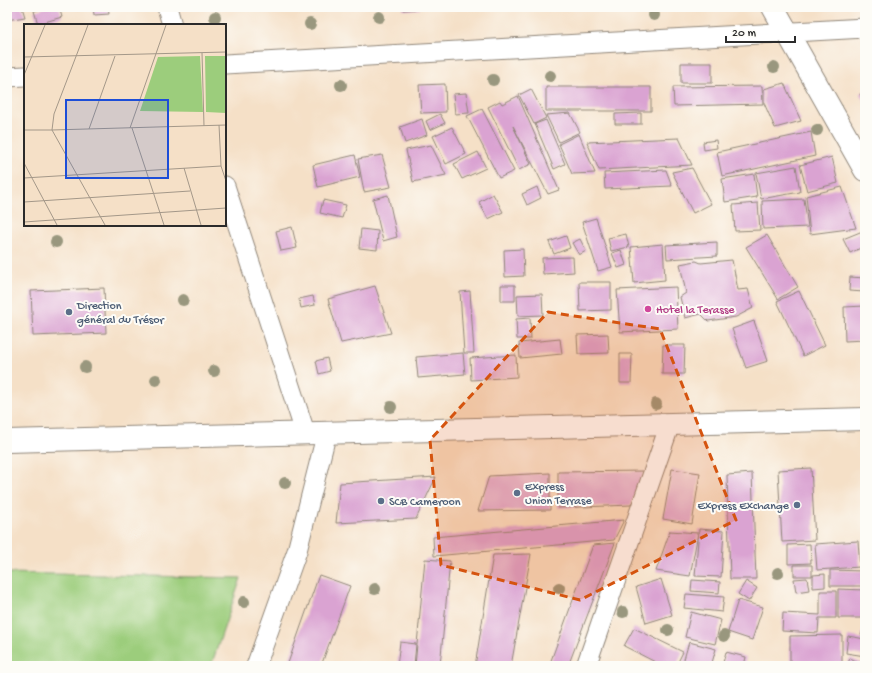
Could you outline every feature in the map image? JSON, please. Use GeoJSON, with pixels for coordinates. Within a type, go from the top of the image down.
{"type":"FeatureCollection","features":[{"type":"Feature","properties":{"kind":"main road"},"geometry":{"type":"LineString","coordinates":[[773,7],[865,170]]}},
{"type":"Feature","properties":{"kind":"main road"},"geometry":{"type":"LineString","coordinates":[[7,441],[305,432],[865,419]]}},
{"type":"Feature","properties":{"kind":"street"},"geometry":{"type":"LineString","coordinates":[[166,7],[172,24]]}},
{"type":"Feature","properties":{"kind":"street"},"geometry":{"type":"LineString","coordinates":[[226,64],[865,28]]}},
{"type":"Feature","properties":{"kind":"street"},"geometry":{"type":"LineString","coordinates":[[7,77],[24,76]]}},
{"type":"Feature","properties":{"kind":"street"},"geometry":{"type":"LineString","coordinates":[[226,189],[305,432]]}},
{"type":"Feature","properties":{"kind":"street"},"geometry":{"type":"LineString","coordinates":[[586,666],[670,424]]}},
{"type":"Feature","properties":{"kind":"street"},"geometry":{"type":"LineString","coordinates":[[256,666],[298,550],[327,432]]}},
{"type":"Feature","properties":{"kind":"highlighted area"},"geometry":{"type":"Polygon","coordinates":[[[548,312],[660,329],[736,520],[580,600],[441,565],[430,440],[548,312]]]}},
{"type":"Feature","properties":{"kind":"green space"},"geometry":{"type":"Polygon","coordinates":[[[7,573],[241,578],[211,666],[7,666],[7,573]]]}},
{"type":"Feature","properties":{"kind":"building"},"geometry":{"type":"Polygon","coordinates":[[[7,7],[22,7],[25,17],[7,20],[7,7]]]}},
{"type":"Feature","properties":{"kind":"building"},"geometry":{"type":"Polygon","coordinates":[[[47,7],[59,7],[62,17],[38,24],[34,11],[47,7]]]}},
{"type":"Feature","properties":{"kind":"building"},"geometry":{"type":"Polygon","coordinates":[[[93,7],[108,7],[109,14],[94,15],[93,7]]]}},
{"type":"Feature","properties":{"kind":"building"},"geometry":{"type":"Polygon","coordinates":[[[403,7],[420,7],[420,9],[403,10],[403,7]]]}},
{"type":"Feature","properties":{"kind":"building"},"geometry":{"type":"Polygon","coordinates":[[[681,63],[712,63],[712,83],[681,83],[681,63]]]}},
{"type":"Feature","properties":{"kind":"building"},"geometry":{"type":"Polygon","coordinates":[[[784,83],[801,121],[775,128],[764,103],[764,89],[784,83]]]}},
{"type":"Feature","properties":{"kind":"building"},"geometry":{"type":"Polygon","coordinates":[[[445,84],[446,112],[421,113],[419,85],[445,84]]]}},
{"type":"Feature","properties":{"kind":"building"},"geometry":{"type":"Polygon","coordinates":[[[762,86],[763,104],[674,106],[673,87],[762,86]]]}},
{"type":"Feature","properties":{"kind":"building"},"geometry":{"type":"Polygon","coordinates":[[[546,87],[651,87],[651,111],[546,111],[546,87]]]}},
{"type":"Feature","properties":{"kind":"building"},"geometry":{"type":"Polygon","coordinates":[[[531,89],[546,118],[534,124],[519,95],[531,89]]]}},
{"type":"Feature","properties":{"kind":"building"},"geometry":{"type":"Polygon","coordinates":[[[865,91],[865,103],[860,94],[865,91]]]}},
{"type":"Feature","properties":{"kind":"building"},"geometry":{"type":"Polygon","coordinates":[[[466,93],[469,113],[455,114],[453,94],[466,93]]]}},
{"type":"Feature","properties":{"kind":"building"},"geometry":{"type":"Polygon","coordinates":[[[518,96],[559,190],[548,194],[513,126],[531,164],[519,170],[488,107],[500,101],[502,104],[518,96]]]}},
{"type":"Feature","properties":{"kind":"building"},"geometry":{"type":"Polygon","coordinates":[[[482,109],[514,171],[499,178],[467,116],[482,109]]]}},
{"type":"Feature","properties":{"kind":"building"},"geometry":{"type":"Polygon","coordinates":[[[570,113],[580,132],[559,142],[546,115],[570,113]]]}},
{"type":"Feature","properties":{"kind":"building"},"geometry":{"type":"Polygon","coordinates":[[[641,113],[641,124],[615,124],[615,114],[641,113]]]}},
{"type":"Feature","properties":{"kind":"building"},"geometry":{"type":"Polygon","coordinates":[[[440,114],[445,123],[430,130],[426,121],[440,114]]]}},
{"type":"Feature","properties":{"kind":"building"},"geometry":{"type":"Polygon","coordinates":[[[422,119],[427,135],[405,143],[400,127],[422,119]]]}},
{"type":"Feature","properties":{"kind":"building"},"geometry":{"type":"Polygon","coordinates":[[[546,120],[565,164],[554,169],[535,124],[546,120]]]}},
{"type":"Feature","properties":{"kind":"building"},"geometry":{"type":"Polygon","coordinates":[[[452,127],[466,154],[446,164],[433,136],[452,127]]]}},
{"type":"Feature","properties":{"kind":"building"},"geometry":{"type":"Polygon","coordinates":[[[811,132],[815,156],[722,176],[717,152],[811,132]]]}},
{"type":"Feature","properties":{"kind":"building"},"geometry":{"type":"Polygon","coordinates":[[[579,134],[595,173],[572,174],[559,144],[579,134]]]}},
{"type":"Feature","properties":{"kind":"building"},"geometry":{"type":"Polygon","coordinates":[[[679,138],[692,165],[599,170],[587,142],[679,138]]]}},
{"type":"Feature","properties":{"kind":"building"},"geometry":{"type":"Polygon","coordinates":[[[716,140],[717,148],[704,150],[703,142],[716,140]]]}},
{"type":"Feature","properties":{"kind":"building"},"geometry":{"type":"Polygon","coordinates":[[[431,145],[446,175],[413,182],[406,150],[431,145]]]}},
{"type":"Feature","properties":{"kind":"building"},"geometry":{"type":"Polygon","coordinates":[[[478,152],[486,168],[462,179],[454,164],[478,152]]]}},
{"type":"Feature","properties":{"kind":"building"},"geometry":{"type":"Polygon","coordinates":[[[355,155],[360,177],[318,187],[313,165],[355,155]]]}},
{"type":"Feature","properties":{"kind":"building"},"geometry":{"type":"Polygon","coordinates":[[[382,155],[391,187],[364,192],[358,159],[382,155]]]}},
{"type":"Feature","properties":{"kind":"building"},"geometry":{"type":"Polygon","coordinates":[[[832,157],[838,183],[807,191],[800,165],[832,157]]]}},
{"type":"Feature","properties":{"kind":"building"},"geometry":{"type":"Polygon","coordinates":[[[796,166],[800,192],[761,199],[756,173],[796,166]]]}},
{"type":"Feature","properties":{"kind":"building"},"geometry":{"type":"Polygon","coordinates":[[[692,168],[711,204],[693,213],[672,172],[692,168]]]}},
{"type":"Feature","properties":{"kind":"building"},"geometry":{"type":"Polygon","coordinates":[[[666,170],[672,186],[605,189],[604,173],[666,170]]]}},
{"type":"Feature","properties":{"kind":"building"},"geometry":{"type":"Polygon","coordinates":[[[754,174],[757,197],[725,202],[722,179],[754,174]]]}},
{"type":"Feature","properties":{"kind":"building"},"geometry":{"type":"Polygon","coordinates":[[[537,187],[541,198],[527,205],[522,194],[537,187]]]}},
{"type":"Feature","properties":{"kind":"building"},"geometry":{"type":"Polygon","coordinates":[[[842,187],[856,228],[810,234],[806,196],[842,187]]]}},
{"type":"Feature","properties":{"kind":"building"},"geometry":{"type":"Polygon","coordinates":[[[493,194],[503,212],[488,219],[479,202],[493,194]]]}},
{"type":"Feature","properties":{"kind":"building"},"geometry":{"type":"Polygon","coordinates":[[[388,195],[397,237],[383,241],[373,199],[388,195]]]}},
{"type":"Feature","properties":{"kind":"building"},"geometry":{"type":"Polygon","coordinates":[[[804,199],[808,227],[763,229],[762,201],[804,199]]]}},
{"type":"Feature","properties":{"kind":"building"},"geometry":{"type":"Polygon","coordinates":[[[323,200],[346,205],[342,218],[320,213],[323,200]]]}},
{"type":"Feature","properties":{"kind":"building"},"geometry":{"type":"Polygon","coordinates":[[[758,203],[760,230],[735,231],[733,205],[758,203]]]}},
{"type":"Feature","properties":{"kind":"building"},"geometry":{"type":"Polygon","coordinates":[[[596,218],[612,267],[598,271],[582,222],[596,218]]]}},
{"type":"Feature","properties":{"kind":"building"},"geometry":{"type":"Polygon","coordinates":[[[292,227],[297,248],[281,251],[276,231],[292,227]]]}},
{"type":"Feature","properties":{"kind":"building"},"geometry":{"type":"Polygon","coordinates":[[[361,229],[378,231],[377,250],[359,248],[361,229]]]}},
{"type":"Feature","properties":{"kind":"building"},"geometry":{"type":"Polygon","coordinates":[[[865,230],[865,246],[850,253],[843,239],[865,230]]]}},
{"type":"Feature","properties":{"kind":"building"},"geometry":{"type":"Polygon","coordinates":[[[626,234],[629,247],[611,251],[608,238],[626,234]]]}},
{"type":"Feature","properties":{"kind":"building"},"geometry":{"type":"Polygon","coordinates":[[[767,235],[798,287],[778,299],[746,247],[767,235]]]}},
{"type":"Feature","properties":{"kind":"building"},"geometry":{"type":"Polygon","coordinates":[[[566,236],[570,248],[554,254],[549,242],[566,236]]]}},
{"type":"Feature","properties":{"kind":"building"},"geometry":{"type":"Polygon","coordinates":[[[580,239],[586,251],[579,255],[572,243],[580,239]]]}},
{"type":"Feature","properties":{"kind":"building"},"geometry":{"type":"Polygon","coordinates":[[[717,242],[717,256],[667,259],[666,245],[717,242]]]}},
{"type":"Feature","properties":{"kind":"building"},"geometry":{"type":"Polygon","coordinates":[[[663,244],[665,280],[634,283],[631,247],[663,244]]]}},
{"type":"Feature","properties":{"kind":"building"},"geometry":{"type":"Polygon","coordinates":[[[523,249],[524,276],[505,277],[504,250],[523,249]]]}},
{"type":"Feature","properties":{"kind":"building"},"geometry":{"type":"Polygon","coordinates":[[[621,250],[626,265],[618,268],[612,253],[621,250]]]}},
{"type":"Feature","properties":{"kind":"building"},"geometry":{"type":"Polygon","coordinates":[[[573,257],[574,272],[543,274],[542,258],[573,257]]]}},
{"type":"Feature","properties":{"kind":"building"},"geometry":{"type":"Polygon","coordinates":[[[732,260],[738,290],[748,289],[753,308],[736,317],[708,321],[701,314],[685,318],[680,297],[686,293],[680,264],[696,261],[701,263],[732,260]]]}},
{"type":"Feature","properties":{"kind":"building"},"geometry":{"type":"Polygon","coordinates":[[[850,277],[865,278],[865,292],[849,291],[850,277]]]}},
{"type":"Feature","properties":{"kind":"building"},"geometry":{"type":"Polygon","coordinates":[[[579,282],[611,282],[611,310],[580,311],[579,282]]]}},
{"type":"Feature","properties":{"kind":"building"},"geometry":{"type":"Polygon","coordinates":[[[501,285],[515,285],[515,301],[501,301],[501,285]]]}},
{"type":"Feature","properties":{"kind":"building"},"geometry":{"type":"Polygon","coordinates":[[[375,286],[391,333],[341,343],[328,299],[375,286]]]}},
{"type":"Feature","properties":{"kind":"building","name":"Hotel la Terasse"},"geometry":{"type":"Polygon","coordinates":[[[676,287],[678,329],[620,332],[617,290],[676,287]]]}},
{"type":"Feature","properties":{"kind":"building","name":"Direction général du Trésor"},"geometry":{"type":"Polygon","coordinates":[[[104,288],[106,333],[33,336],[31,291],[104,288]]]}},
{"type":"Feature","properties":{"kind":"building"},"geometry":{"type":"Polygon","coordinates":[[[470,291],[474,353],[464,353],[460,292],[470,291]]]}},
{"type":"Feature","properties":{"kind":"building"},"geometry":{"type":"Polygon","coordinates":[[[799,291],[825,345],[803,356],[777,301],[799,291]]]}},
{"type":"Feature","properties":{"kind":"building"},"geometry":{"type":"Polygon","coordinates":[[[542,294],[543,315],[518,316],[517,295],[542,294]]]}},
{"type":"Feature","properties":{"kind":"building"},"geometry":{"type":"Polygon","coordinates":[[[313,296],[315,305],[301,308],[299,299],[313,296]]]}},
{"type":"Feature","properties":{"kind":"building"},"geometry":{"type":"Polygon","coordinates":[[[865,306],[865,340],[845,341],[844,307],[865,306]]]}},
{"type":"Feature","properties":{"kind":"building"},"geometry":{"type":"Polygon","coordinates":[[[530,318],[531,339],[517,339],[516,319],[530,318]]]}},
{"type":"Feature","properties":{"kind":"building"},"geometry":{"type":"Polygon","coordinates":[[[754,321],[768,361],[746,368],[732,329],[754,321]]]}},
{"type":"Feature","properties":{"kind":"building"},"geometry":{"type":"Polygon","coordinates":[[[608,334],[609,353],[578,354],[577,335],[608,334]]]}},
{"type":"Feature","properties":{"kind":"building"},"geometry":{"type":"Polygon","coordinates":[[[560,339],[562,354],[520,358],[519,343],[560,339]]]}},
{"type":"Feature","properties":{"kind":"building"},"geometry":{"type":"Polygon","coordinates":[[[663,345],[685,345],[684,374],[662,374],[663,345]]]}},
{"type":"Feature","properties":{"kind":"building"},"geometry":{"type":"Polygon","coordinates":[[[463,353],[465,374],[418,378],[416,357],[463,353]]]}},
{"type":"Feature","properties":{"kind":"building"},"geometry":{"type":"Polygon","coordinates":[[[620,354],[632,354],[631,383],[620,383],[620,354]]]}},
{"type":"Feature","properties":{"kind":"building"},"geometry":{"type":"Polygon","coordinates":[[[516,355],[517,377],[471,380],[470,358],[516,355]]]}},
{"type":"Feature","properties":{"kind":"building"},"geometry":{"type":"Polygon","coordinates":[[[327,358],[330,371],[319,374],[316,361],[327,358]]]}},
{"type":"Feature","properties":{"kind":"building","name":"Express Exchange"},"geometry":{"type":"Polygon","coordinates":[[[811,468],[815,540],[782,542],[778,470],[811,468]]]}},
{"type":"Feature","properties":{"kind":"building"},"geometry":{"type":"Polygon","coordinates":[[[672,469],[700,473],[692,524],[663,519],[672,469]]]}},
{"type":"Feature","properties":{"kind":"building"},"geometry":{"type":"Polygon","coordinates":[[[645,471],[631,505],[558,508],[558,472],[645,471]]]}},
{"type":"Feature","properties":{"kind":"building","name":"Express Union Terrase"},"geometry":{"type":"Polygon","coordinates":[[[550,473],[550,510],[478,511],[489,476],[550,473]]]}},
{"type":"Feature","properties":{"kind":"building"},"geometry":{"type":"Polygon","coordinates":[[[752,473],[756,579],[730,579],[727,475],[752,473]]]}},
{"type":"Feature","properties":{"kind":"building","name":"SCB Cameroon"},"geometry":{"type":"Polygon","coordinates":[[[436,477],[416,519],[336,523],[340,483],[436,477]]]}},
{"type":"Feature","properties":{"kind":"building"},"geometry":{"type":"Polygon","coordinates":[[[624,520],[614,540],[434,556],[433,537],[624,520]]]}},
{"type":"Feature","properties":{"kind":"building"},"geometry":{"type":"Polygon","coordinates":[[[699,529],[724,531],[721,577],[695,576],[699,529]]]}},
{"type":"Feature","properties":{"kind":"building"},"geometry":{"type":"Polygon","coordinates":[[[670,531],[698,533],[690,576],[656,571],[670,531]]]}},
{"type":"Feature","properties":{"kind":"building"},"geometry":{"type":"Polygon","coordinates":[[[858,541],[860,567],[817,570],[815,544],[858,541]]]}},
{"type":"Feature","properties":{"kind":"building"},"geometry":{"type":"Polygon","coordinates":[[[615,543],[568,666],[549,666],[593,545],[615,543]]]}},
{"type":"Feature","properties":{"kind":"building"},"geometry":{"type":"Polygon","coordinates":[[[810,544],[811,563],[788,564],[788,545],[810,544]]]}},
{"type":"Feature","properties":{"kind":"building"},"geometry":{"type":"Polygon","coordinates":[[[531,554],[511,666],[475,666],[493,555],[531,554]]]}},
{"type":"Feature","properties":{"kind":"building"},"geometry":{"type":"Polygon","coordinates":[[[425,559],[450,561],[440,666],[415,666],[425,559]]]}},
{"type":"Feature","properties":{"kind":"building"},"geometry":{"type":"Polygon","coordinates":[[[794,565],[812,565],[812,576],[794,576],[794,565]]]}},
{"type":"Feature","properties":{"kind":"building"},"geometry":{"type":"Polygon","coordinates":[[[830,570],[864,571],[864,586],[830,586],[830,570]]]}},
{"type":"Feature","properties":{"kind":"building"},"geometry":{"type":"Polygon","coordinates":[[[825,574],[825,587],[813,588],[813,575],[825,574]]]}},
{"type":"Feature","properties":{"kind":"building"},"geometry":{"type":"Polygon","coordinates":[[[319,575],[350,586],[321,666],[287,666],[319,575]]]}},
{"type":"Feature","properties":{"kind":"building"},"geometry":{"type":"Polygon","coordinates":[[[807,578],[809,590],[796,592],[794,579],[807,578]]]}},
{"type":"Feature","properties":{"kind":"building"},"geometry":{"type":"Polygon","coordinates":[[[661,579],[672,615],[646,623],[636,587],[661,579]]]}},
{"type":"Feature","properties":{"kind":"building"},"geometry":{"type":"Polygon","coordinates":[[[692,580],[720,582],[719,593],[691,591],[692,580]]]}},
{"type":"Feature","properties":{"kind":"building"},"geometry":{"type":"Polygon","coordinates":[[[746,581],[757,588],[749,601],[738,594],[746,581]]]}},
{"type":"Feature","properties":{"kind":"building"},"geometry":{"type":"Polygon","coordinates":[[[838,589],[865,590],[865,618],[838,618],[838,589]]]}},
{"type":"Feature","properties":{"kind":"building"},"geometry":{"type":"Polygon","coordinates":[[[820,591],[836,591],[836,618],[819,618],[818,633],[782,631],[783,613],[820,615],[820,591]]]}},
{"type":"Feature","properties":{"kind":"building"},"geometry":{"type":"Polygon","coordinates":[[[686,594],[724,597],[722,612],[684,608],[686,594]]]}},
{"type":"Feature","properties":{"kind":"building"},"geometry":{"type":"Polygon","coordinates":[[[738,600],[763,607],[752,640],[728,632],[738,600]]]}},
{"type":"Feature","properties":{"kind":"building"},"geometry":{"type":"Polygon","coordinates":[[[691,612],[721,620],[715,644],[685,637],[691,612]]]}},
{"type":"Feature","properties":{"kind":"building"},"geometry":{"type":"Polygon","coordinates":[[[865,625],[865,637],[861,635],[865,625]]]}},
{"type":"Feature","properties":{"kind":"building"},"geometry":{"type":"Polygon","coordinates":[[[634,628],[683,652],[676,666],[663,666],[624,646],[634,628]]]}},
{"type":"Feature","properties":{"kind":"building"},"geometry":{"type":"Polygon","coordinates":[[[842,635],[842,666],[790,666],[790,636],[842,635]]]}},
{"type":"Feature","properties":{"kind":"building"},"geometry":{"type":"Polygon","coordinates":[[[848,636],[865,639],[865,656],[846,653],[848,636]]]}},
{"type":"Feature","properties":{"kind":"building"},"geometry":{"type":"Polygon","coordinates":[[[400,642],[416,644],[414,666],[397,666],[400,642]]]}},
{"type":"Feature","properties":{"kind":"building"},"geometry":{"type":"Polygon","coordinates":[[[689,642],[716,649],[711,666],[682,666],[689,642]]]}},
{"type":"Feature","properties":{"kind":"building"},"geometry":{"type":"Polygon","coordinates":[[[726,652],[746,657],[744,666],[722,666],[726,652]]]}},
{"type":"Feature","properties":{"kind":"building"},"geometry":{"type":"Polygon","coordinates":[[[850,658],[865,665],[865,666],[847,666],[850,658]]]}},
{"type":"Feature","properties":{"kind":"place","name":"Hotel la Terasse"},"geometry":{"type":"Point","coordinates":[648,309]}},
{"type":"Feature","properties":{"kind":"place","name":"Direction général du Trésor"},"geometry":{"type":"Point","coordinates":[69,312]}},
{"type":"Feature","properties":{"kind":"place","name":"Express Union Terrase"},"geometry":{"type":"Point","coordinates":[517,493]}},
{"type":"Feature","properties":{"kind":"place","name":"SCB Cameroon"},"geometry":{"type":"Point","coordinates":[381,501]}},
{"type":"Feature","properties":{"kind":"place","name":"Express Exchange"},"geometry":{"type":"Point","coordinates":[797,505]}}]}
